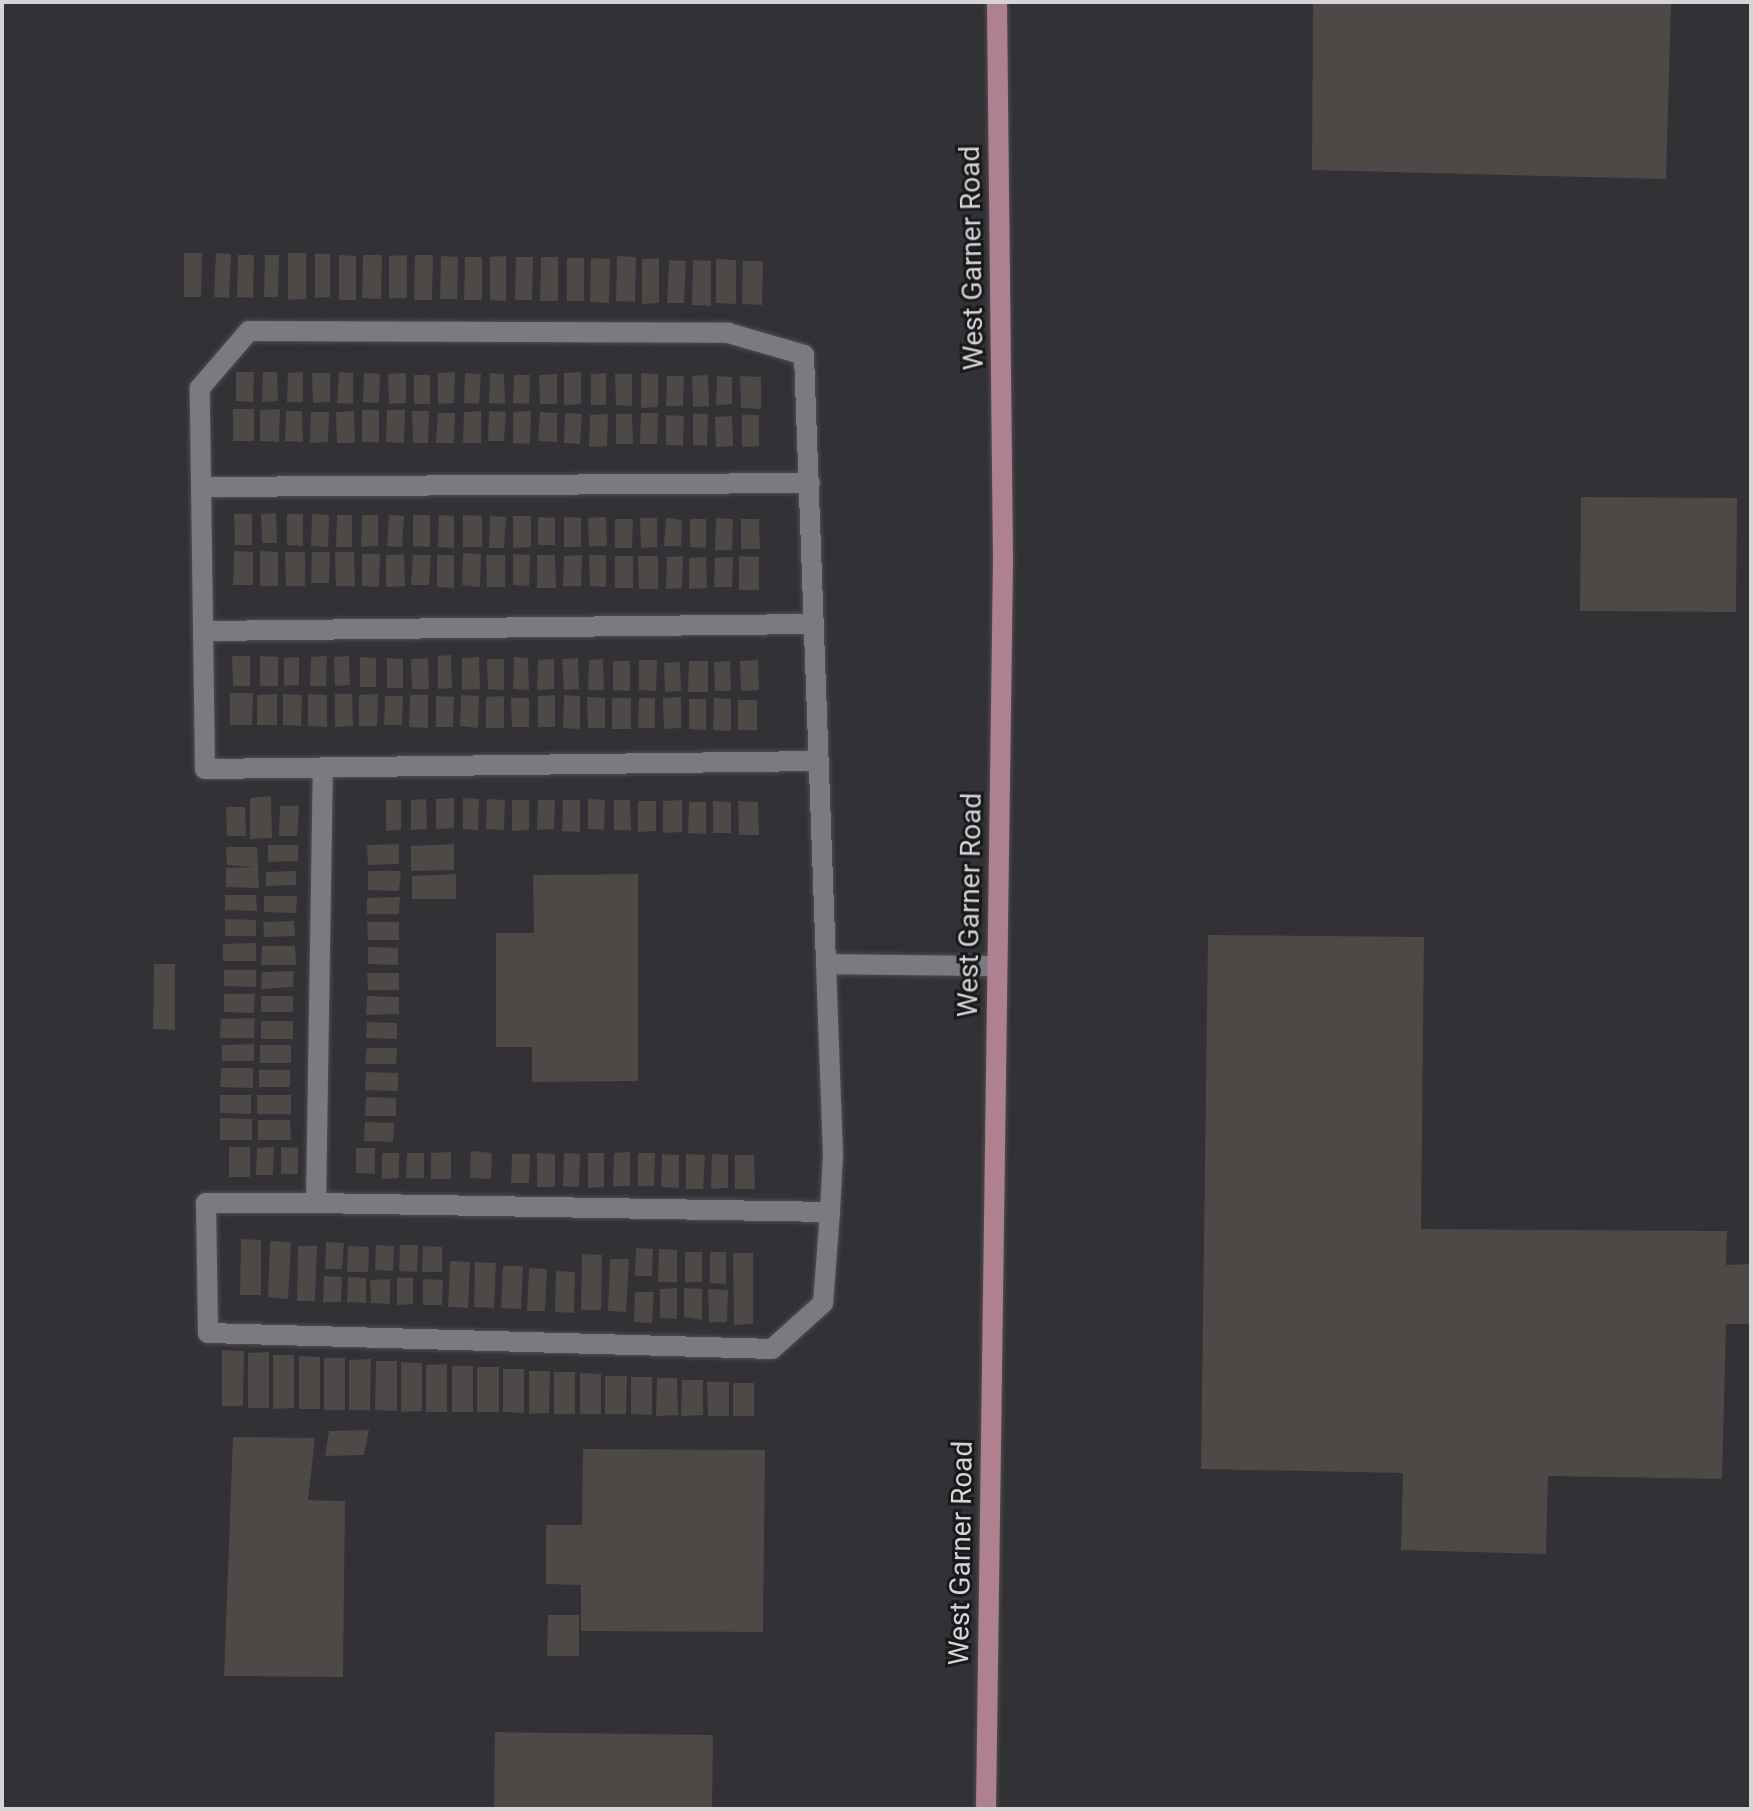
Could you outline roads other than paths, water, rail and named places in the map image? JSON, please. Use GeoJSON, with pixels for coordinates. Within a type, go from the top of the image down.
{"type":"FeatureCollection","features":[{"type":"Feature","properties":{"kind":"main road","name":"West Garner Road"},"geometry":{"type":"LineString","coordinates":[[986,1809],[1003,560],[997,2]]}},
{"type":"Feature","properties":{"kind":"lane"},"geometry":{"type":"LineString","coordinates":[[818,761],[205,769],[200,388],[249,331],[728,333],[804,355],[833,1153],[830,1212],[823,1303],[772,1349],[208,1333],[206,1203],[830,1212]]}},
{"type":"Feature","properties":{"kind":"lane"},"geometry":{"type":"LineString","coordinates":[[202,487],[810,483]]}},
{"type":"Feature","properties":{"kind":"lane"},"geometry":{"type":"LineString","coordinates":[[204,631],[814,624]]}},
{"type":"Feature","properties":{"kind":"lane"},"geometry":{"type":"LineString","coordinates":[[316,1203],[323,768]]}},
{"type":"Feature","properties":{"kind":"lane"},"geometry":{"type":"LineString","coordinates":[[826,964],[997,966]]}}]}
